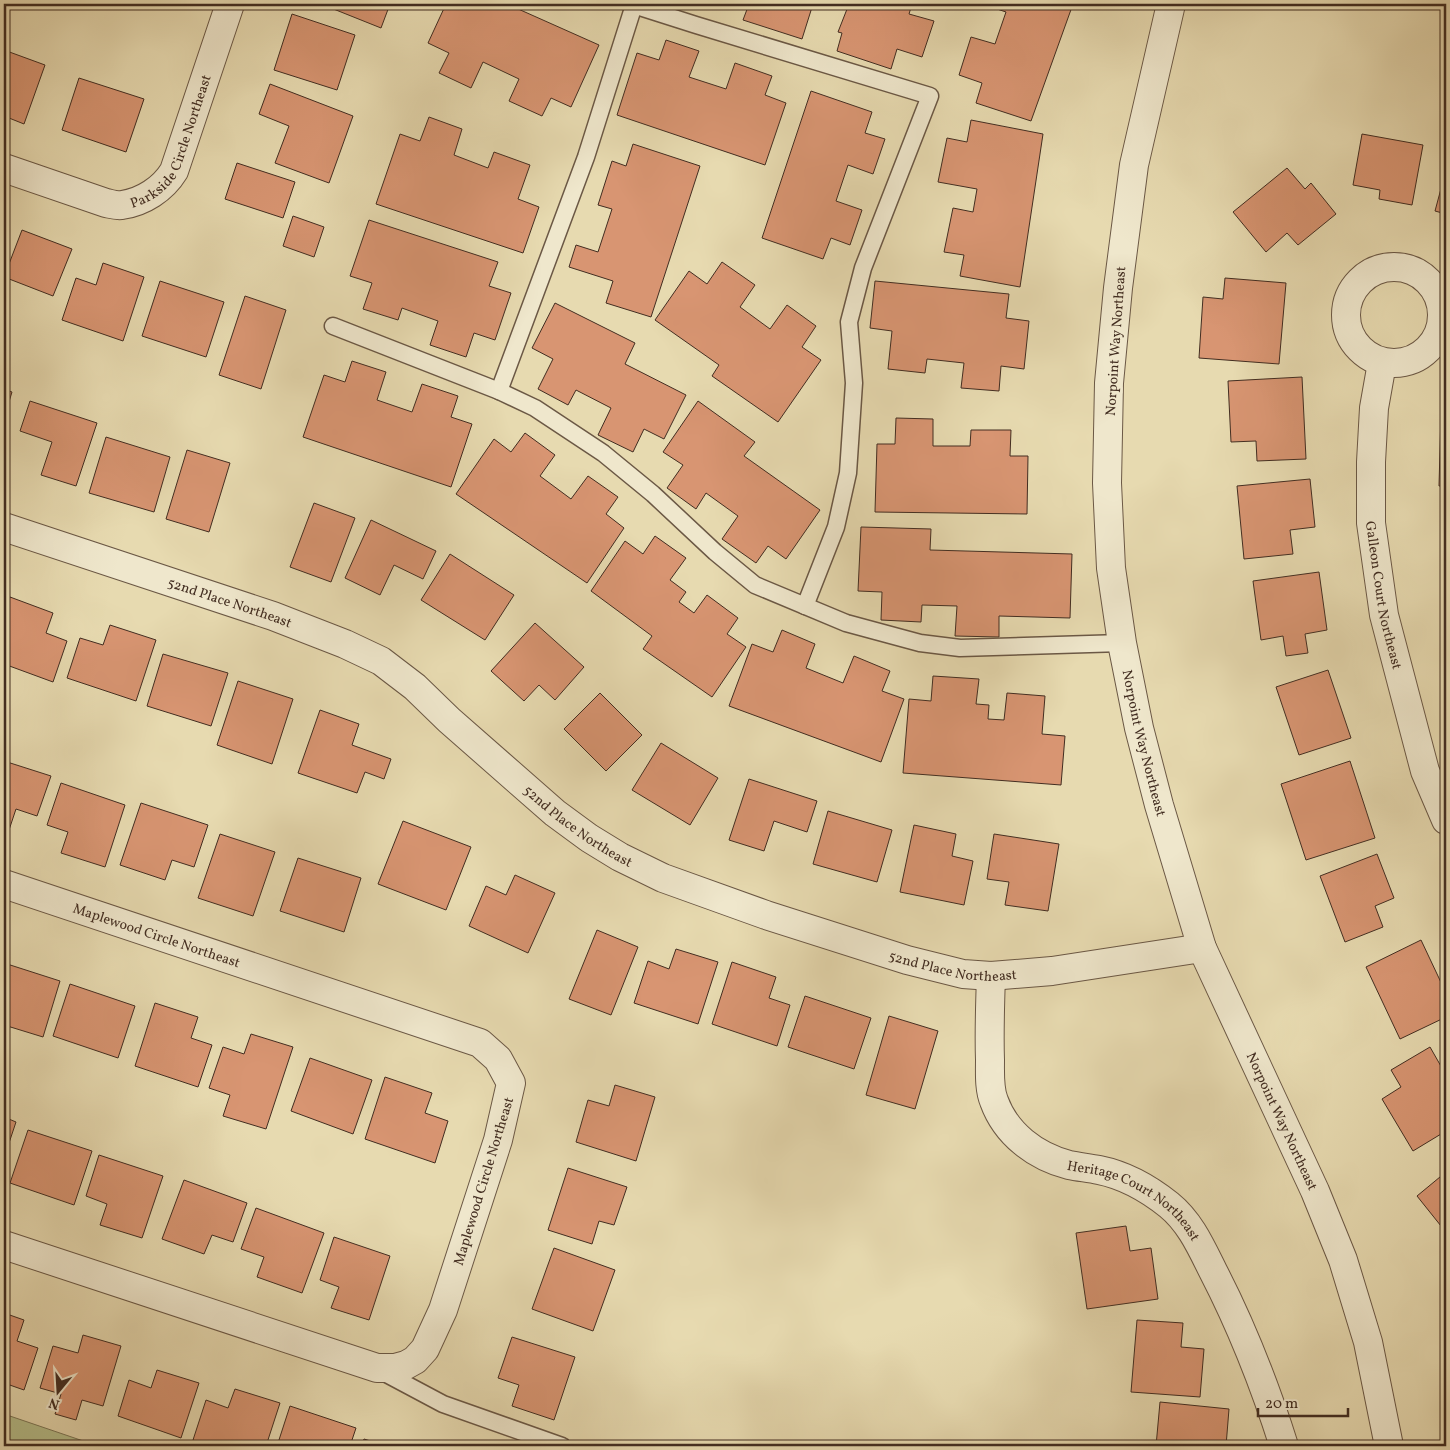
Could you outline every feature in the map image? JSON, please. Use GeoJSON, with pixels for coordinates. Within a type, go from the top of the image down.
{"type":"FeatureCollection","features":[{"type":"Feature","properties":{"kind":"street","name":"Parkside Circle Northeast"},"geometry":{"type":"LineString","coordinates":[[4,168],[120,206],[145,198],[167,183],[174,171],[230,4]]}},
{"type":"Feature","properties":{"kind":"street","name":"Norpoint Way Northeast"},"geometry":{"type":"LineString","coordinates":[[1172,4],[1134,165],[1118,288],[1110,383],[1108,483],[1111,568],[1122,643],[1139,728],[1159,805],[1202,948],[1315,1192],[1343,1260],[1368,1342],[1389,1446]]}},
{"type":"Feature","properties":{"kind":"street","name":"Galleon Court Northeast"},"geometry":{"type":"LineString","coordinates":[[1382,363],[1374,408],[1370,462],[1372,532],[1384,615],[1426,772],[1446,820]]}},
{"type":"Feature","properties":{"kind":"street","name":"52nd Place Northeast"},"geometry":{"type":"LineString","coordinates":[[4,527],[273,616],[345,644],[381,661],[415,687],[449,720],[555,813],[589,838],[663,878],[766,915],[907,960],[963,974],[991,976],[1052,971],[1202,948]]}},
{"type":"Feature","properties":{"kind":"street","name":"Maplewood Circle Northeast"},"geometry":{"type":"LineString","coordinates":[[4,884],[480,1043],[498,1059],[511,1083],[498,1140],[443,1310],[425,1349],[415,1360],[395,1368],[377,1368],[4,1245]]}},
{"type":"Feature","properties":{"kind":"street","name":"Heritage Court Northeast"},"geometry":{"type":"LineString","coordinates":[[991,976],[990,1080],[994,1100],[1003,1119],[1011,1131],[1043,1156],[1079,1167],[1100,1170],[1139,1184],[1170,1206],[1192,1230],[1231,1306],[1269,1398],[1284,1446]]}},
{"type":"Feature","properties":{"kind":"lane"},"geometry":{"type":"LineString","coordinates":[[499,391],[586,157],[632,5],[930,96],[863,268],[850,322],[854,384],[848,473],[836,527],[805,606]]}},
{"type":"Feature","properties":{"kind":"lane"},"geometry":{"type":"LineString","coordinates":[[333,326],[499,391],[535,408],[603,453],[653,494],[715,552],[755,585],[846,623],[920,643],[952,647],[1122,643]]}},
{"type":"Feature","properties":{"kind":"lane"},"geometry":{"type":"LineString","coordinates":[[377,1368],[443,1404],[562,1446]]}},
{"type":"Feature","properties":{"kind":"green space"},"geometry":{"type":"Polygon","coordinates":[[[4,1414],[98,1446],[4,1446],[4,1414]]]}},
{"type":"Feature","properties":{"kind":"building"},"geometry":{"type":"Polygon","coordinates":[[[332,4],[390,4],[381,28],[331,8],[332,4]]]}},
{"type":"Feature","properties":{"kind":"building"},"geometry":{"type":"Polygon","coordinates":[[[446,4],[507,4],[599,45],[571,107],[551,98],[542,116],[509,101],[519,79],[483,62],[471,88],[439,73],[449,53],[428,43],[446,4]]]}},
{"type":"Feature","properties":{"kind":"building"},"geometry":{"type":"Polygon","coordinates":[[[749,4],[813,4],[802,39],[743,20],[749,4]]]}},
{"type":"Feature","properties":{"kind":"building"},"geometry":{"type":"Polygon","coordinates":[[[849,4],[912,4],[909,14],[934,21],[922,57],[897,49],[891,69],[837,51],[842,33],[838,32],[849,4]]]}},
{"type":"Feature","properties":{"kind":"building"},"geometry":{"type":"Polygon","coordinates":[[[982,4],[1073,4],[1031,121],[976,103],[982,83],[959,75],[971,37],[995,44],[1006,12],[982,4]]]}},
{"type":"Feature","properties":{"kind":"building"},"geometry":{"type":"Polygon","coordinates":[[[292,14],[355,35],[337,90],[274,70],[292,14]]]}},
{"type":"Feature","properties":{"kind":"building"},"geometry":{"type":"Polygon","coordinates":[[[666,40],[699,51],[689,77],[726,89],[735,63],[772,76],[765,95],[786,103],[765,165],[617,115],[637,53],[659,60],[666,40]]]}},
{"type":"Feature","properties":{"kind":"building"},"geometry":{"type":"Polygon","coordinates":[[[4,50],[45,65],[24,124],[4,116],[4,50]]]}},
{"type":"Feature","properties":{"kind":"building"},"geometry":{"type":"Polygon","coordinates":[[[79,78],[144,99],[126,152],[62,130],[79,78]]]}},
{"type":"Feature","properties":{"kind":"building"},"geometry":{"type":"Polygon","coordinates":[[[270,84],[353,116],[329,183],[275,163],[289,126],[259,114],[270,84]]]}},
{"type":"Feature","properties":{"kind":"building"},"geometry":{"type":"Polygon","coordinates":[[[811,91],[872,112],[865,133],[885,139],[873,174],[848,165],[836,201],[862,210],[850,245],[831,238],[823,259],[762,238],[811,91]]]}},
{"type":"Feature","properties":{"kind":"building"},"geometry":{"type":"Polygon","coordinates":[[[429,117],[462,129],[454,155],[488,168],[494,152],[530,165],[518,199],[539,207],[523,253],[376,204],[400,134],[420,141],[429,117]]]}},
{"type":"Feature","properties":{"kind":"building"},"geometry":{"type":"Polygon","coordinates":[[[971,120],[1043,134],[1020,287],[960,276],[964,255],[944,252],[953,208],[973,212],[977,189],[938,182],[947,138],[967,142],[971,120]]]}},
{"type":"Feature","properties":{"kind":"building"},"geometry":{"type":"Polygon","coordinates":[[[1362,134],[1423,145],[1412,205],[1379,199],[1380,190],[1353,185],[1362,134]]]}},
{"type":"Feature","properties":{"kind":"building"},"geometry":{"type":"Polygon","coordinates":[[[633,144],[700,166],[651,317],[606,303],[613,281],[569,267],[576,245],[598,252],[612,209],[598,205],[612,161],[626,166],[633,144]]]}},
{"type":"Feature","properties":{"kind":"building"},"geometry":{"type":"Polygon","coordinates":[[[237,163],[295,182],[283,218],[225,199],[237,163]]]}},
{"type":"Feature","properties":{"kind":"building"},"geometry":{"type":"Polygon","coordinates":[[[1287,168],[1305,189],[1311,183],[1336,214],[1298,245],[1287,233],[1266,252],[1233,212],[1287,168]]]}},
{"type":"Feature","properties":{"kind":"building"},"geometry":{"type":"Polygon","coordinates":[[[1446,170],[1446,214],[1435,211],[1446,170]]]}},
{"type":"Feature","properties":{"kind":"building"},"geometry":{"type":"Polygon","coordinates":[[[293,216],[324,227],[314,257],[283,246],[293,216]]]}},
{"type":"Feature","properties":{"kind":"building"},"geometry":{"type":"Polygon","coordinates":[[[369,220],[498,262],[489,286],[511,293],[495,340],[474,333],[466,357],[430,345],[438,321],[402,308],[398,320],[363,309],[372,283],[350,276],[369,220]]]}},
{"type":"Feature","properties":{"kind":"building"},"geometry":{"type":"Polygon","coordinates":[[[22,230],[72,249],[53,296],[4,277],[22,230]]]}},
{"type":"Feature","properties":{"kind":"building"},"geometry":{"type":"Polygon","coordinates":[[[722,262],[755,285],[740,307],[770,329],[787,305],[816,326],[802,347],[821,360],[778,422],[712,376],[719,365],[655,320],[689,271],[707,284],[722,262]]]}},
{"type":"Feature","properties":{"kind":"building"},"geometry":{"type":"Polygon","coordinates":[[[103,263],[144,277],[123,341],[62,320],[76,278],[96,285],[103,263]]]}},
{"type":"Feature","properties":{"kind":"building"},"geometry":{"type":"Polygon","coordinates":[[[1225,278],[1286,283],[1279,364],[1199,358],[1203,297],[1223,299],[1225,278]]]}},
{"type":"Feature","properties":{"kind":"building"},"geometry":{"type":"Polygon","coordinates":[[[160,281],[224,302],[206,357],[142,336],[160,281]]]}},
{"type":"Feature","properties":{"kind":"building"},"geometry":{"type":"Polygon","coordinates":[[[875,281],[1009,294],[1006,318],[1029,321],[1024,369],[1001,366],[999,391],[961,388],[964,363],[927,359],[925,373],[888,369],[892,331],[870,328],[875,281]]]}},
{"type":"Feature","properties":{"kind":"building"},"geometry":{"type":"Polygon","coordinates":[[[245,296],[286,310],[261,389],[219,375],[245,296]]]}},
{"type":"Feature","properties":{"kind":"building"},"geometry":{"type":"Polygon","coordinates":[[[555,303],[635,343],[625,364],[686,395],[664,439],[644,429],[633,452],[598,435],[611,408],[576,390],[568,405],[538,389],[553,359],[532,348],[555,303]]]}},
{"type":"Feature","properties":{"kind":"building"},"geometry":{"type":"Polygon","coordinates":[[[352,361],[386,372],[377,400],[412,412],[422,384],[458,396],[451,417],[472,424],[451,487],[303,437],[324,375],[345,382],[352,361]]]}},
{"type":"Feature","properties":{"kind":"building"},"geometry":{"type":"Polygon","coordinates":[[[1302,377],[1306,459],[1257,461],[1256,441],[1231,442],[1228,381],[1302,377]]]}},
{"type":"Feature","properties":{"kind":"building"},"geometry":{"type":"Polygon","coordinates":[[[4,389],[12,392],[4,418],[4,389]]]}},
{"type":"Feature","properties":{"kind":"building"},"geometry":{"type":"Polygon","coordinates":[[[30,401],[97,423],[76,486],[41,475],[52,442],[20,431],[30,401]]]}},
{"type":"Feature","properties":{"kind":"building"},"geometry":{"type":"Polygon","coordinates":[[[698,401],[755,442],[744,456],[820,510],[786,559],[768,546],[756,563],[722,539],[738,516],[706,493],[696,509],[667,488],[683,465],[663,452],[698,401]]]}},
{"type":"Feature","properties":{"kind":"building"},"geometry":{"type":"Polygon","coordinates":[[[1441,413],[1446,413],[1446,486],[1439,486],[1441,413]]]}},
{"type":"Feature","properties":{"kind":"building"},"geometry":{"type":"Polygon","coordinates":[[[896,418],[933,419],[933,446],[970,446],[971,430],[1011,430],[1010,456],[1028,456],[1027,514],[875,512],[877,444],[895,444],[896,418]]]}},
{"type":"Feature","properties":{"kind":"building"},"geometry":{"type":"Polygon","coordinates":[[[525,433],[555,455],[540,476],[571,499],[588,476],[618,497],[606,514],[624,528],[587,583],[456,494],[494,439],[511,452],[525,433]]]}},
{"type":"Feature","properties":{"kind":"building"},"geometry":{"type":"Polygon","coordinates":[[[106,437],[170,457],[154,512],[89,493],[106,437]]]}},
{"type":"Feature","properties":{"kind":"building"},"geometry":{"type":"Polygon","coordinates":[[[187,450],[230,463],[209,532],[166,519],[187,450]]]}},
{"type":"Feature","properties":{"kind":"building"},"geometry":{"type":"Polygon","coordinates":[[[1310,479],[1315,527],[1290,530],[1293,554],[1244,559],[1237,486],[1310,479]]]}},
{"type":"Feature","properties":{"kind":"building"},"geometry":{"type":"Polygon","coordinates":[[[314,503],[355,518],[331,582],[290,567],[314,503]]]}},
{"type":"Feature","properties":{"kind":"building"},"geometry":{"type":"Polygon","coordinates":[[[371,520],[436,551],[423,579],[394,565],[380,595],[345,578],[371,520]]]}},
{"type":"Feature","properties":{"kind":"building"},"geometry":{"type":"Polygon","coordinates":[[[861,527],[931,529],[930,550],[1072,554],[1070,618],[999,616],[999,637],[955,636],[957,606],[922,605],[921,622],[881,620],[882,592],[858,591],[861,527]]]}},
{"type":"Feature","properties":{"kind":"building"},"geometry":{"type":"Polygon","coordinates":[[[655,536],[686,558],[670,580],[686,592],[679,602],[694,613],[707,595],[738,618],[727,634],[746,647],[712,697],[643,649],[652,636],[591,591],[625,541],[643,554],[655,536]]]}},
{"type":"Feature","properties":{"kind":"building"},"geometry":{"type":"Polygon","coordinates":[[[450,554],[514,595],[485,640],[421,600],[450,554]]]}},
{"type":"Feature","properties":{"kind":"building"},"geometry":{"type":"Polygon","coordinates":[[[1319,572],[1327,630],[1305,634],[1308,653],[1286,656],[1283,636],[1261,640],[1253,581],[1319,572]]]}},
{"type":"Feature","properties":{"kind":"building"},"geometry":{"type":"Polygon","coordinates":[[[10,597],[53,613],[46,633],[67,641],[53,682],[4,664],[4,616],[10,597]]]}},
{"type":"Feature","properties":{"kind":"building"},"geometry":{"type":"Polygon","coordinates":[[[535,623],[584,667],[555,700],[539,685],[524,701],[491,671],[535,623]]]}},
{"type":"Feature","properties":{"kind":"building"},"geometry":{"type":"Polygon","coordinates":[[[110,625],[156,640],[136,701],[67,678],[80,638],[103,645],[110,625]]]}},
{"type":"Feature","properties":{"kind":"building"},"geometry":{"type":"Polygon","coordinates":[[[782,630],[815,644],[806,668],[843,683],[854,656],[890,671],[882,691],[904,699],[881,762],[729,706],[752,644],[773,652],[782,630]]]}},
{"type":"Feature","properties":{"kind":"building"},"geometry":{"type":"Polygon","coordinates":[[[163,654],[228,673],[211,726],[147,706],[163,654]]]}},
{"type":"Feature","properties":{"kind":"building"},"geometry":{"type":"Polygon","coordinates":[[[1328,670],[1351,738],[1299,755],[1276,687],[1328,670]]]}},
{"type":"Feature","properties":{"kind":"building"},"geometry":{"type":"Polygon","coordinates":[[[933,676],[979,679],[976,704],[989,705],[988,719],[1004,720],[1007,693],[1045,696],[1042,734],[1065,736],[1061,785],[903,773],[909,699],[931,701],[933,676]]]}},
{"type":"Feature","properties":{"kind":"building"},"geometry":{"type":"Polygon","coordinates":[[[238,681],[293,699],[272,764],[217,745],[238,681]]]}},
{"type":"Feature","properties":{"kind":"building"},"geometry":{"type":"Polygon","coordinates":[[[600,693],[642,735],[606,771],[564,729],[600,693]]]}},
{"type":"Feature","properties":{"kind":"building"},"geometry":{"type":"Polygon","coordinates":[[[320,710],[359,724],[352,745],[391,759],[384,779],[365,772],[357,793],[298,773],[320,710]]]}},
{"type":"Feature","properties":{"kind":"building"},"geometry":{"type":"Polygon","coordinates":[[[661,743],[718,778],[690,825],[632,790],[661,743]]]}},
{"type":"Feature","properties":{"kind":"building"},"geometry":{"type":"Polygon","coordinates":[[[4,761],[51,776],[37,816],[16,809],[9,830],[4,828],[4,761]]]}},
{"type":"Feature","properties":{"kind":"building"},"geometry":{"type":"Polygon","coordinates":[[[1350,761],[1375,838],[1306,860],[1281,784],[1350,761]]]}},
{"type":"Feature","properties":{"kind":"building"},"geometry":{"type":"Polygon","coordinates":[[[749,779],[817,801],[807,832],[774,821],[764,851],[729,840],[749,779]]]}},
{"type":"Feature","properties":{"kind":"building"},"geometry":{"type":"Polygon","coordinates":[[[61,783],[125,805],[105,867],[61,853],[68,832],[47,825],[61,783]]]}},
{"type":"Feature","properties":{"kind":"building"},"geometry":{"type":"Polygon","coordinates":[[[141,803],[208,825],[194,867],[172,860],[165,880],[120,865],[141,803]]]}},
{"type":"Feature","properties":{"kind":"building"},"geometry":{"type":"Polygon","coordinates":[[[828,811],[892,830],[877,882],[813,864],[828,811]]]}},
{"type":"Feature","properties":{"kind":"building"},"geometry":{"type":"Polygon","coordinates":[[[403,821],[471,847],[446,910],[378,884],[403,821]]]}},
{"type":"Feature","properties":{"kind":"building"},"geometry":{"type":"Polygon","coordinates":[[[914,825],[956,834],[952,856],[973,861],[964,905],[900,892],[914,825]]]}},
{"type":"Feature","properties":{"kind":"building"},"geometry":{"type":"Polygon","coordinates":[[[220,834],[275,852],[253,916],[198,898],[220,834]]]}},
{"type":"Feature","properties":{"kind":"building"},"geometry":{"type":"Polygon","coordinates":[[[994,834],[1059,844],[1048,911],[1005,905],[1009,882],[987,879],[994,834]]]}},
{"type":"Feature","properties":{"kind":"building"},"geometry":{"type":"Polygon","coordinates":[[[1377,854],[1394,898],[1375,906],[1383,927],[1345,942],[1320,876],[1377,854]]]}},
{"type":"Feature","properties":{"kind":"building"},"geometry":{"type":"Polygon","coordinates":[[[298,858],[361,878],[344,932],[280,911],[298,858]]]}},
{"type":"Feature","properties":{"kind":"building"},"geometry":{"type":"Polygon","coordinates":[[[515,875],[555,893],[528,953],[469,926],[486,886],[506,895],[515,875]]]}},
{"type":"Feature","properties":{"kind":"building"},"geometry":{"type":"Polygon","coordinates":[[[597,930],[638,947],[611,1015],[569,999],[597,930]]]}},
{"type":"Feature","properties":{"kind":"building"},"geometry":{"type":"Polygon","coordinates":[[[1421,940],[1446,993],[1446,1017],[1400,1039],[1366,967],[1421,940]]]}},
{"type":"Feature","properties":{"kind":"building"},"geometry":{"type":"Polygon","coordinates":[[[676,949],[718,962],[698,1024],[634,1003],[648,961],[669,969],[676,949]]]}},
{"type":"Feature","properties":{"kind":"building"},"geometry":{"type":"Polygon","coordinates":[[[732,962],[776,977],[769,998],[790,1005],[777,1046],[712,1024],[732,962]]]}},
{"type":"Feature","properties":{"kind":"building"},"geometry":{"type":"Polygon","coordinates":[[[4,963],[60,981],[43,1037],[4,1025],[4,963]]]}},
{"type":"Feature","properties":{"kind":"building"},"geometry":{"type":"Polygon","coordinates":[[[70,984],[135,1006],[118,1058],[53,1036],[70,984]]]}},
{"type":"Feature","properties":{"kind":"building"},"geometry":{"type":"Polygon","coordinates":[[[805,996],[871,1018],[854,1069],[788,1047],[805,996]]]}},
{"type":"Feature","properties":{"kind":"building"},"geometry":{"type":"Polygon","coordinates":[[[155,1003],[198,1017],[191,1038],[212,1045],[198,1087],[135,1066],[155,1003]]]}},
{"type":"Feature","properties":{"kind":"building"},"geometry":{"type":"Polygon","coordinates":[[[889,1016],[938,1031],[915,1109],[866,1095],[889,1016]]]}},
{"type":"Feature","properties":{"kind":"building"},"geometry":{"type":"Polygon","coordinates":[[[251,1034],[293,1047],[266,1129],[223,1116],[230,1095],[209,1088],[223,1047],[244,1054],[251,1034]]]}},
{"type":"Feature","properties":{"kind":"building"},"geometry":{"type":"Polygon","coordinates":[[[1430,1047],[1446,1075],[1446,1131],[1413,1151],[1382,1099],[1401,1087],[1391,1070],[1430,1047]]]}},
{"type":"Feature","properties":{"kind":"building"},"geometry":{"type":"Polygon","coordinates":[[[310,1058],[372,1080],[353,1134],[291,1111],[310,1058]]]}},
{"type":"Feature","properties":{"kind":"building"},"geometry":{"type":"Polygon","coordinates":[[[385,1077],[432,1093],[425,1113],[448,1121],[435,1163],[365,1139],[385,1077]]]}},
{"type":"Feature","properties":{"kind":"building"},"geometry":{"type":"Polygon","coordinates":[[[615,1085],[655,1097],[636,1161],[576,1142],[588,1100],[609,1106],[615,1085]]]}},
{"type":"Feature","properties":{"kind":"building"},"geometry":{"type":"Polygon","coordinates":[[[4,1117],[16,1122],[4,1158],[4,1117]]]}},
{"type":"Feature","properties":{"kind":"building"},"geometry":{"type":"Polygon","coordinates":[[[28,1130],[92,1151],[74,1205],[10,1183],[28,1130]]]}},
{"type":"Feature","properties":{"kind":"building"},"geometry":{"type":"Polygon","coordinates":[[[99,1155],[163,1176],[142,1238],[100,1225],[107,1204],[86,1196],[99,1155]]]}},
{"type":"Feature","properties":{"kind":"building"},"geometry":{"type":"Polygon","coordinates":[[[568,1168],[627,1187],[614,1225],[599,1221],[592,1244],[548,1230],[568,1168]]]}},
{"type":"Feature","properties":{"kind":"building"},"geometry":{"type":"Polygon","coordinates":[[[1446,1172],[1446,1230],[1445,1231],[1417,1196],[1446,1172]]]}},
{"type":"Feature","properties":{"kind":"building"},"geometry":{"type":"Polygon","coordinates":[[[184,1180],[247,1203],[233,1242],[212,1235],[204,1254],[162,1239],[184,1180]]]}},
{"type":"Feature","properties":{"kind":"building"},"geometry":{"type":"Polygon","coordinates":[[[256,1208],[324,1233],[302,1293],[257,1277],[264,1257],[241,1249],[256,1208]]]}},
{"type":"Feature","properties":{"kind":"building"},"geometry":{"type":"Polygon","coordinates":[[[1126,1226],[1130,1251],[1151,1248],[1158,1299],[1087,1309],[1076,1233],[1126,1226]]]}},
{"type":"Feature","properties":{"kind":"building"},"geometry":{"type":"Polygon","coordinates":[[[334,1237],[390,1256],[369,1320],[331,1308],[339,1287],[320,1280],[334,1237]]]}},
{"type":"Feature","properties":{"kind":"building"},"geometry":{"type":"Polygon","coordinates":[[[554,1248],[615,1270],[593,1331],[532,1309],[554,1248]]]}},
{"type":"Feature","properties":{"kind":"building"},"geometry":{"type":"Polygon","coordinates":[[[4,1313],[24,1320],[17,1341],[38,1348],[24,1390],[4,1383],[4,1313]]]}},
{"type":"Feature","properties":{"kind":"building"},"geometry":{"type":"Polygon","coordinates":[[[1137,1320],[1183,1323],[1181,1347],[1204,1349],[1200,1397],[1131,1392],[1137,1320]]]}},
{"type":"Feature","properties":{"kind":"building"},"geometry":{"type":"Polygon","coordinates":[[[83,1335],[121,1346],[103,1406],[82,1400],[76,1420],[55,1414],[61,1394],[40,1388],[53,1346],[78,1353],[83,1335]]]}},
{"type":"Feature","properties":{"kind":"building"},"geometry":{"type":"Polygon","coordinates":[[[512,1337],[575,1357],[554,1420],[512,1406],[519,1385],[498,1378],[512,1337]]]}},
{"type":"Feature","properties":{"kind":"building"},"geometry":{"type":"Polygon","coordinates":[[[157,1370],[199,1383],[181,1438],[118,1416],[129,1380],[151,1388],[157,1370]]]}},
{"type":"Feature","properties":{"kind":"building"},"geometry":{"type":"Polygon","coordinates":[[[235,1389],[280,1403],[266,1446],[212,1446],[193,1440],[206,1400],[228,1408],[235,1389]]]}},
{"type":"Feature","properties":{"kind":"building"},"geometry":{"type":"Polygon","coordinates":[[[1160,1402],[1229,1409],[1226,1446],[1156,1446],[1160,1402]]]}},
{"type":"Feature","properties":{"kind":"building"},"geometry":{"type":"Polygon","coordinates":[[[290,1406],[356,1428],[350,1446],[277,1446],[290,1406]]]}},
{"type":"Feature","properties":{"kind":"building"},"geometry":{"type":"Polygon","coordinates":[[[364,1439],[387,1446],[361,1446],[364,1439]]]}}]}
